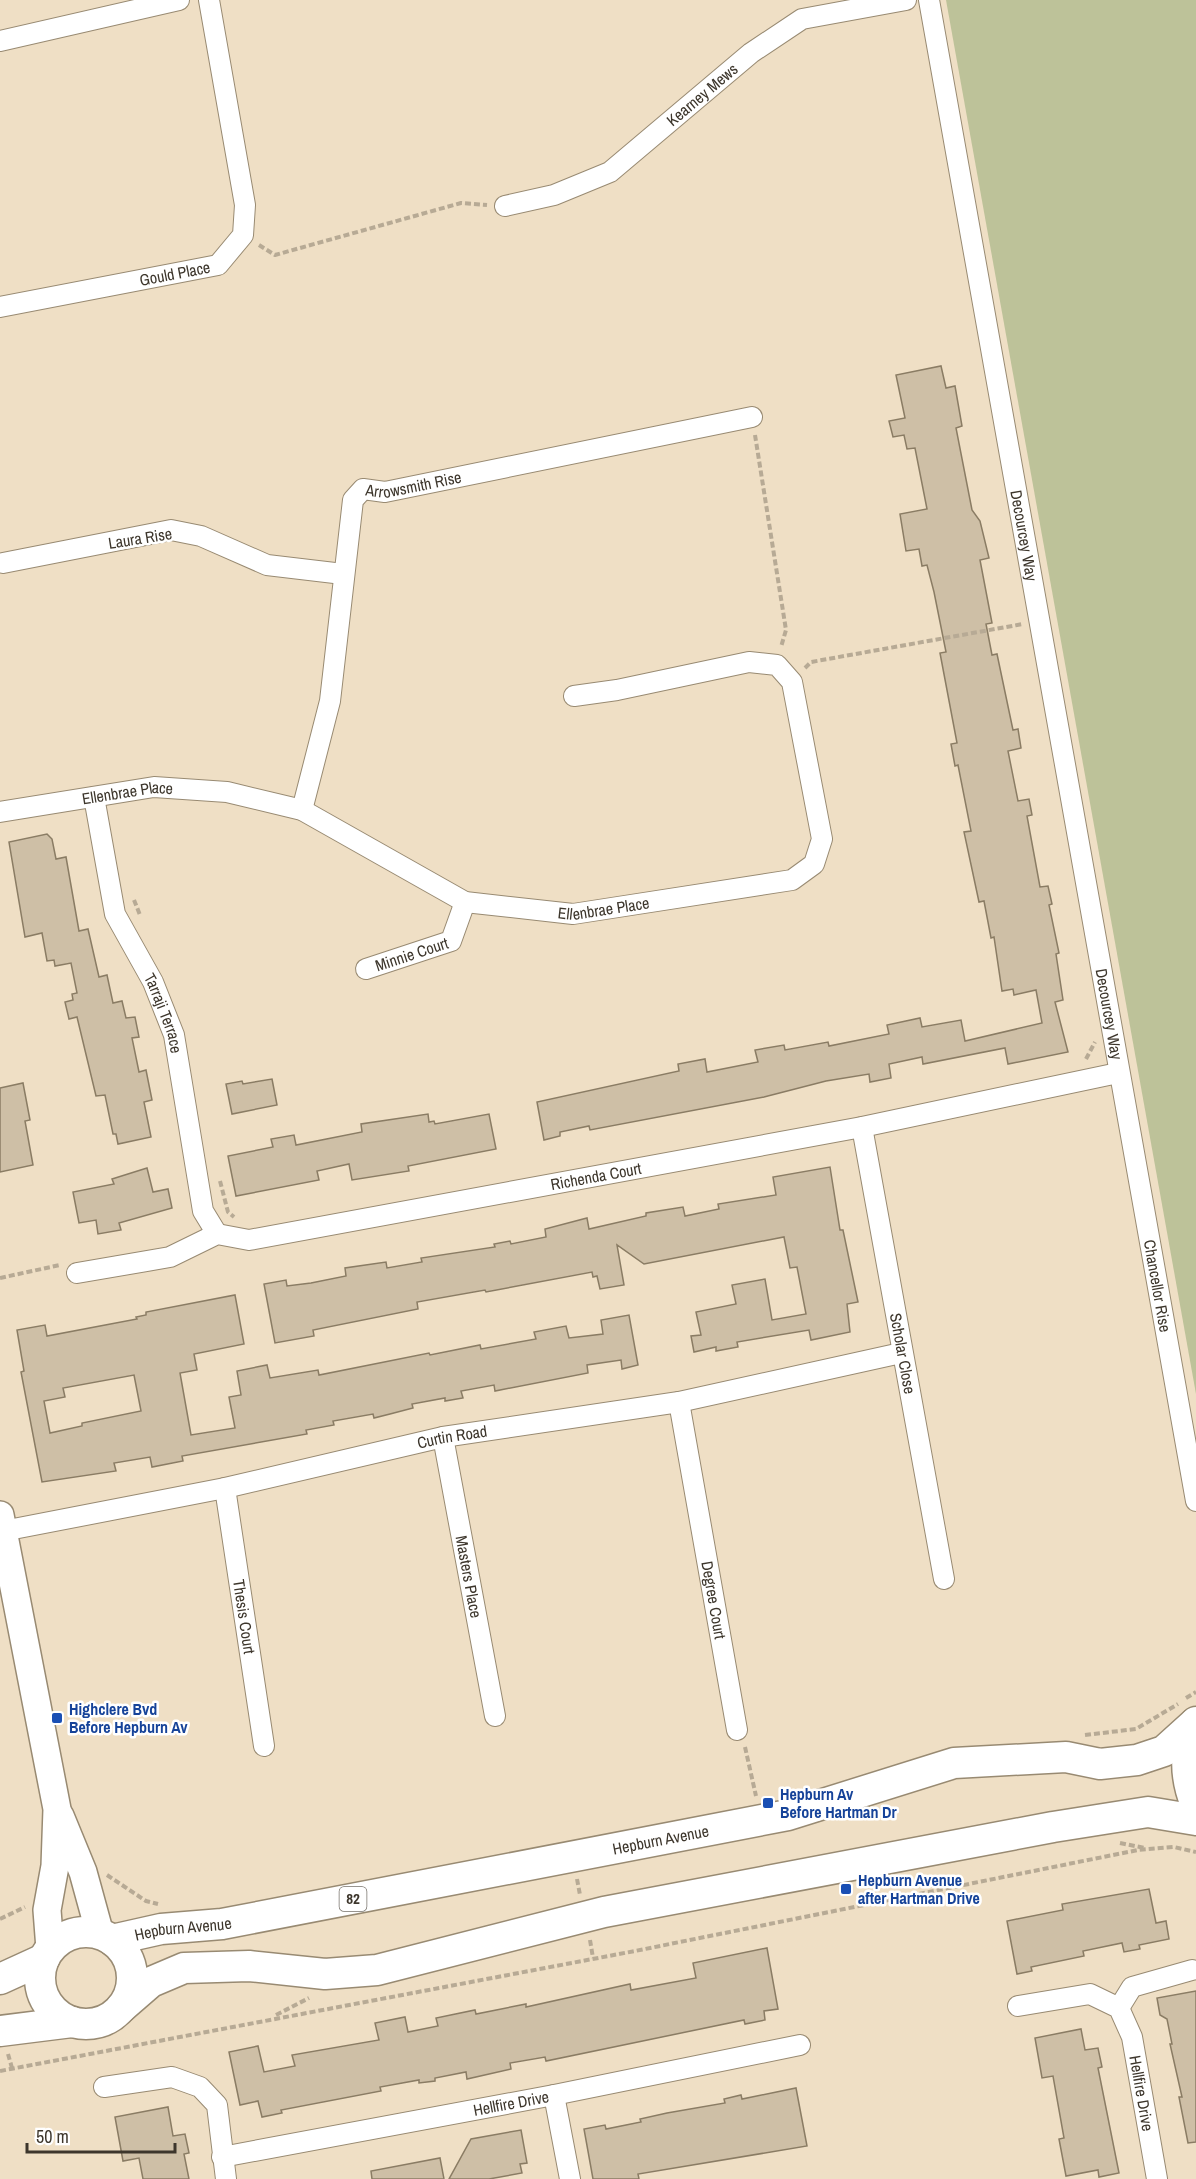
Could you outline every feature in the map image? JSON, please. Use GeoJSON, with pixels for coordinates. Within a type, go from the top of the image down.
{"type":"FeatureCollection","features":[{"type":"Feature","properties":{"kind":"main road","name":"82"},"geometry":{"type":"LineString","coordinates":[[1196,1722],[1186,1752],[1186,1776],[1196,1804]]}},
{"type":"Feature","properties":{"kind":"main road","name":"Hepburn Avenue"},"geometry":{"type":"LineString","coordinates":[[0,1979],[47,1954],[62,1938],[77,1933],[106,1937],[161,1929],[222,1924],[788,1815],[954,1763],[1066,1757],[1100,1764],[1137,1760],[1164,1751],[1196,1722]]}},
{"type":"Feature","properties":{"kind":"main road"},"geometry":{"type":"LineString","coordinates":[[0,2031],[72,2022],[90,2024],[121,2008],[151,1982],[184,1968],[249,1966],[325,1974],[376,1970],[604,1912],[1053,1827],[1148,1812],[1196,1820]]}},
{"type":"Feature","properties":{"kind":"main road","name":"Hepburn Avenue"},"geometry":{"type":"LineString","coordinates":[[106,1937],[122,1948],[129,1962],[132,1978],[129,1994],[121,2008]]}},
{"type":"Feature","properties":{"kind":"main road"},"geometry":{"type":"LineString","coordinates":[[47,1954],[40,1981],[42,1991],[54,2010],[72,2022]]}},
{"type":"Feature","properties":{"kind":"street"},"geometry":{"type":"LineString","coordinates":[[0,41],[179,0]]}},
{"type":"Feature","properties":{"kind":"street"},"geometry":{"type":"LineString","coordinates":[[209,0],[245,205],[243,235]]}},
{"type":"Feature","properties":{"kind":"street","name":"Kearney Mews"},"geometry":{"type":"LineString","coordinates":[[505,206],[554,195],[610,172],[751,53],[802,19],[906,0]]}},
{"type":"Feature","properties":{"kind":"street","name":"Decourcey Way"},"geometry":{"type":"LineString","coordinates":[[928,0],[1030,622],[1118,1073]]}},
{"type":"Feature","properties":{"kind":"street","name":"Gould Place"},"geometry":{"type":"LineString","coordinates":[[0,307],[218,266],[243,235]]}},
{"type":"Feature","properties":{"kind":"street","name":"Arrowsmith Rise"},"geometry":{"type":"LineString","coordinates":[[302,810],[330,701],[353,500],[363,489],[384,492],[752,417]]}},
{"type":"Feature","properties":{"kind":"street","name":"Laura Rise"},"geometry":{"type":"LineString","coordinates":[[3,563],[171,530],[201,536],[267,565],[343,574]]}},
{"type":"Feature","properties":{"kind":"street"},"geometry":{"type":"LineString","coordinates":[[574,696],[617,690],[749,662],[777,665],[792,682]]}},
{"type":"Feature","properties":{"kind":"street","name":"Ellenbrae Place"},"geometry":{"type":"LineString","coordinates":[[0,812],[154,787],[227,792],[302,810],[465,902],[573,914],[792,880],[814,864],[822,839],[792,682]]}},
{"type":"Feature","properties":{"kind":"street","name":"Tarraji Terrace"},"geometry":{"type":"LineString","coordinates":[[94,796],[115,915],[153,982],[174,1035],[203,1211],[217,1234]]}},
{"type":"Feature","properties":{"kind":"street","name":"Minnie Court"},"geometry":{"type":"LineString","coordinates":[[366,969],[451,941],[465,902]]}},
{"type":"Feature","properties":{"kind":"street","name":"Richenda Court"},"geometry":{"type":"LineString","coordinates":[[217,1234],[249,1240],[862,1127],[1118,1073]]}},
{"type":"Feature","properties":{"kind":"street","name":"Chancellor Rise"},"geometry":{"type":"LineString","coordinates":[[1118,1073],[1196,1501]]}},
{"type":"Feature","properties":{"kind":"street","name":"Scholar Close"},"geometry":{"type":"LineString","coordinates":[[862,1127],[901,1353],[944,1579]]}},
{"type":"Feature","properties":{"kind":"street"},"geometry":{"type":"LineString","coordinates":[[77,1273],[170,1257],[217,1234]]}},
{"type":"Feature","properties":{"kind":"street","name":"Curtin Road"},"geometry":{"type":"LineString","coordinates":[[2,1523],[225,1488],[443,1437],[678,1402],[901,1353]]}},
{"type":"Feature","properties":{"kind":"street","name":"Degree Court"},"geometry":{"type":"LineString","coordinates":[[678,1402],[736,1730]]}},
{"type":"Feature","properties":{"kind":"street","name":"Masters Place"},"geometry":{"type":"LineString","coordinates":[[443,1437],[495,1716]]}},
{"type":"Feature","properties":{"kind":"street","name":"Thesis Court"},"geometry":{"type":"LineString","coordinates":[[225,1488],[264,1746]]}},
{"type":"Feature","properties":{"kind":"street"},"geometry":{"type":"LineString","coordinates":[[2,1523],[57,1809],[106,1937]]}},
{"type":"Feature","properties":{"kind":"street"},"geometry":{"type":"LineString","coordinates":[[47,1954],[47,1910],[55,1866],[57,1809]]}},
{"type":"Feature","properties":{"kind":"street"},"geometry":{"type":"LineString","coordinates":[[1018,2006],[1090,1994],[1119,2008],[1132,1987],[1192,1970]]}},
{"type":"Feature","properties":{"kind":"street","name":"Hellfire Drive"},"geometry":{"type":"LineString","coordinates":[[1119,2008],[1132,2037],[1157,2179]]}},
{"type":"Feature","properties":{"kind":"street","name":"Hellfire Drive"},"geometry":{"type":"LineString","coordinates":[[222,2157],[554,2095],[800,2044]]}},
{"type":"Feature","properties":{"kind":"street"},"geometry":{"type":"LineString","coordinates":[[104,2086],[172,2077],[200,2087],[217,2105],[226,2179]]}},
{"type":"Feature","properties":{"kind":"street"},"geometry":{"type":"LineString","coordinates":[[554,2095],[570,2179]]}},
{"type":"Feature","properties":{"kind":"path"},"geometry":{"type":"LineString","coordinates":[[243,235],[275,255],[461,203],[505,206]]}},
{"type":"Feature","properties":{"kind":"path"},"geometry":{"type":"LineString","coordinates":[[752,417],[786,630],[777,665]]}},
{"type":"Feature","properties":{"kind":"path"},"geometry":{"type":"LineString","coordinates":[[1024,635],[1030,622]]}},
{"type":"Feature","properties":{"kind":"path"},"geometry":{"type":"LineString","coordinates":[[792,682],[811,662],[1030,622]]}},
{"type":"Feature","properties":{"kind":"path"},"geometry":{"type":"LineString","coordinates":[[133,896],[143,922]]}},
{"type":"Feature","properties":{"kind":"path"},"geometry":{"type":"LineString","coordinates":[[1083,1062],[1092,1052],[1096,1039]]}},
{"type":"Feature","properties":{"kind":"path"},"geometry":{"type":"LineString","coordinates":[[218,1171],[228,1212],[237,1220]]}},
{"type":"Feature","properties":{"kind":"path"},"geometry":{"type":"LineString","coordinates":[[0,1278],[70,1263],[77,1273]]}},
{"type":"Feature","properties":{"kind":"path"},"geometry":{"type":"LineString","coordinates":[[1081,1735],[1136,1729],[1196,1692]]}},
{"type":"Feature","properties":{"kind":"path"},"geometry":{"type":"LineString","coordinates":[[736,1730],[747,1752],[756,1796]]}},
{"type":"Feature","properties":{"kind":"path"},"geometry":{"type":"LineString","coordinates":[[745,1798],[766,1794]]}},
{"type":"Feature","properties":{"kind":"path"},"geometry":{"type":"LineString","coordinates":[[0,2070],[225,2026],[635,1951],[1138,1850],[1174,1847],[1196,1852]]}},
{"type":"Feature","properties":{"kind":"path"},"geometry":{"type":"LineString","coordinates":[[83,1872],[98,1868],[146,1901],[163,1905]]}},
{"type":"Feature","properties":{"kind":"green space"},"geometry":{"type":"Polygon","coordinates":[[[946,0],[1196,0],[1196,1394],[946,0]]]}},
{"type":"Feature","properties":{"kind":"building"},"geometry":{"type":"Polygon","coordinates":[[[941,366],[946,388],[955,386],[962,426],[956,428],[972,510],[980,521],[989,558],[980,560],[992,623],[986,624],[992,655],[997,654],[1013,730],[1018,729],[1021,748],[1008,751],[1018,801],[1029,799],[1032,815],[1027,816],[1040,887],[1048,886],[1052,904],[1049,905],[1059,953],[1056,954],[1063,1000],[1055,1002],[1068,1052],[1008,1064],[1005,1048],[923,1064],[922,1057],[889,1064],[891,1078],[870,1082],[869,1074],[826,1081],[764,1097],[590,1130],[589,1126],[560,1132],[560,1136],[544,1140],[537,1102],[679,1071],[678,1064],[705,1059],[707,1072],[758,1062],[755,1050],[784,1045],[785,1050],[828,1042],[829,1046],[889,1034],[887,1025],[920,1018],[922,1027],[961,1020],[965,1041],[1042,1023],[1036,990],[1014,995],[1013,989],[1002,991],[994,937],[991,938],[984,901],[979,902],[964,832],[971,831],[958,765],[955,766],[951,744],[957,743],[940,653],[946,652],[934,592],[927,565],[922,566],[919,549],[906,551],[900,514],[927,509],[915,448],[907,449],[904,435],[893,437],[889,421],[905,418],[896,375],[941,366]]]}},
{"type":"Feature","properties":{"kind":"building"},"geometry":{"type":"Polygon","coordinates":[[[47,834],[52,839],[56,859],[66,857],[79,931],[88,929],[99,977],[107,975],[113,1003],[122,1001],[126,1018],[135,1017],[139,1037],[132,1038],[139,1072],[146,1070],[152,1100],[144,1102],[151,1137],[118,1144],[116,1134],[113,1134],[105,1095],[96,1096],[77,1017],[69,1019],[65,1002],[73,1000],[72,994],[77,993],[71,963],[55,966],[54,960],[47,961],[42,933],[25,937],[9,842],[47,834]]]}},
{"type":"Feature","properties":{"kind":"building"},"geometry":{"type":"Polygon","coordinates":[[[272,1079],[277,1105],[232,1114],[226,1084],[242,1081],[243,1084],[272,1079]]]}},
{"type":"Feature","properties":{"kind":"building"},"geometry":{"type":"Polygon","coordinates":[[[23,1083],[30,1120],[25,1121],[33,1165],[0,1172],[0,1088],[23,1083]]]}},
{"type":"Feature","properties":{"kind":"building"},"geometry":{"type":"Polygon","coordinates":[[[428,1114],[429,1122],[434,1121],[435,1124],[489,1114],[496,1149],[408,1166],[409,1171],[352,1180],[349,1164],[317,1171],[319,1180],[236,1196],[228,1156],[273,1147],[271,1139],[294,1135],[296,1145],[362,1132],[361,1124],[428,1114]]]}},
{"type":"Feature","properties":{"kind":"building"},"geometry":{"type":"Polygon","coordinates":[[[830,1167],[840,1230],[843,1230],[858,1302],[847,1304],[850,1332],[811,1340],[809,1330],[737,1342],[738,1347],[716,1351],[716,1347],[694,1352],[691,1336],[701,1335],[696,1312],[736,1304],[732,1285],[765,1279],[772,1320],[806,1314],[797,1267],[790,1268],[784,1237],[644,1264],[617,1245],[624,1285],[600,1289],[597,1276],[593,1277],[592,1272],[486,1292],[485,1290],[417,1302],[418,1309],[313,1330],[314,1336],[275,1343],[264,1284],[286,1280],[287,1286],[311,1283],[346,1276],[345,1268],[386,1262],[387,1268],[422,1262],[421,1258],[495,1247],[494,1244],[510,1241],[511,1244],[546,1237],[545,1229],[587,1218],[589,1229],[646,1216],[646,1213],[683,1207],[685,1216],[719,1209],[718,1204],[776,1195],[773,1177],[830,1167]]]}},
{"type":"Feature","properties":{"kind":"building"},"geometry":{"type":"Polygon","coordinates":[[[147,1168],[153,1192],[168,1189],[172,1208],[119,1223],[121,1230],[98,1234],[96,1220],[79,1223],[73,1192],[114,1184],[112,1179],[147,1168]]]}},
{"type":"Feature","properties":{"kind":"building"},"geometry":{"type":"Polygon","coordinates":[[[235,1295],[244,1344],[194,1354],[197,1370],[180,1373],[191,1435],[235,1428],[229,1397],[241,1395],[237,1371],[267,1365],[270,1378],[318,1370],[319,1375],[429,1353],[430,1355],[480,1345],[481,1349],[536,1339],[534,1332],[566,1326],[569,1338],[603,1334],[601,1320],[629,1315],[638,1365],[622,1369],[621,1360],[587,1365],[588,1373],[495,1391],[494,1385],[461,1391],[463,1398],[445,1401],[445,1398],[412,1404],[413,1408],[374,1418],[373,1414],[333,1421],[334,1425],[306,1430],[307,1434],[182,1456],[183,1461],[152,1467],[150,1457],[114,1463],[116,1471],[42,1482],[21,1372],[24,1371],[17,1330],[45,1325],[47,1336],[137,1319],[136,1317],[146,1315],[146,1312],[235,1295]],[[134,1375],[63,1388],[65,1397],[44,1401],[50,1433],[82,1426],[82,1423],[141,1411],[134,1375]]]}},
{"type":"Feature","properties":{"kind":"building"},"geometry":{"type":"Polygon","coordinates":[[[1149,1889],[1156,1923],[1166,1921],[1169,1939],[1139,1945],[1140,1949],[1124,1952],[1122,1943],[1083,1951],[1084,1956],[1031,1967],[1032,1971],[1017,1974],[1007,1921],[1063,1910],[1062,1904],[1149,1889]]]}},
{"type":"Feature","properties":{"kind":"building"},"geometry":{"type":"Polygon","coordinates":[[[767,1948],[778,2009],[764,2011],[765,2020],[745,2024],[744,2020],[546,2061],[545,2057],[510,2063],[511,2069],[467,2079],[466,2072],[435,2078],[435,2081],[419,2083],[419,2080],[380,2087],[381,2091],[281,2110],[282,2113],[262,2117],[258,2101],[240,2105],[229,2052],[258,2046],[264,2072],[295,2066],[292,2055],[379,2040],[375,2023],[405,2017],[408,2032],[438,2026],[436,2018],[475,2010],[476,2014],[526,2004],[526,2007],[630,1984],[631,1990],[696,1978],[693,1963],[767,1948]]]}},
{"type":"Feature","properties":{"kind":"building"},"geometry":{"type":"Polygon","coordinates":[[[1196,1991],[1196,2142],[1188,2143],[1167,2019],[1160,2015],[1157,1998],[1196,1991]]]}},
{"type":"Feature","properties":{"kind":"building"},"geometry":{"type":"Polygon","coordinates":[[[1081,2029],[1085,2050],[1098,2048],[1102,2067],[1098,2068],[1119,2173],[1099,2177],[1098,2170],[1066,2176],[1059,2139],[1064,2138],[1053,2076],[1042,2078],[1035,2038],[1081,2029]]]}},
{"type":"Feature","properties":{"kind":"building"},"geometry":{"type":"Polygon","coordinates":[[[796,2088],[807,2146],[638,2174],[639,2179],[593,2179],[584,2129],[605,2125],[606,2129],[641,2122],[640,2119],[667,2113],[725,2103],[724,2099],[741,2095],[742,2099],[796,2088]]]}},
{"type":"Feature","properties":{"kind":"building"},"geometry":{"type":"Polygon","coordinates":[[[168,2107],[173,2136],[185,2134],[189,2153],[184,2154],[189,2179],[143,2179],[139,2158],[123,2161],[115,2117],[168,2107]]]}},
{"type":"Feature","properties":{"kind":"building"},"geometry":{"type":"Polygon","coordinates":[[[521,2130],[527,2163],[520,2164],[522,2173],[489,2179],[449,2179],[471,2139],[521,2130]]]}},
{"type":"Feature","properties":{"kind":"building"},"geometry":{"type":"Polygon","coordinates":[[[440,2158],[444,2179],[372,2179],[371,2171],[440,2158]]]}},
{"type":"Feature","properties":{"kind":"place","name":"Highclere Bvd Before Hepburn Av"},"geometry":{"type":"Point","coordinates":[57,1718]}},
{"type":"Feature","properties":{"kind":"place","name":"Hepburn Av Before Hartman Dr"},"geometry":{"type":"Point","coordinates":[768,1803]}},
{"type":"Feature","properties":{"kind":"place","name":"Hepburn Avenue after Hartman Drive"},"geometry":{"type":"Point","coordinates":[846,1889]}}]}
